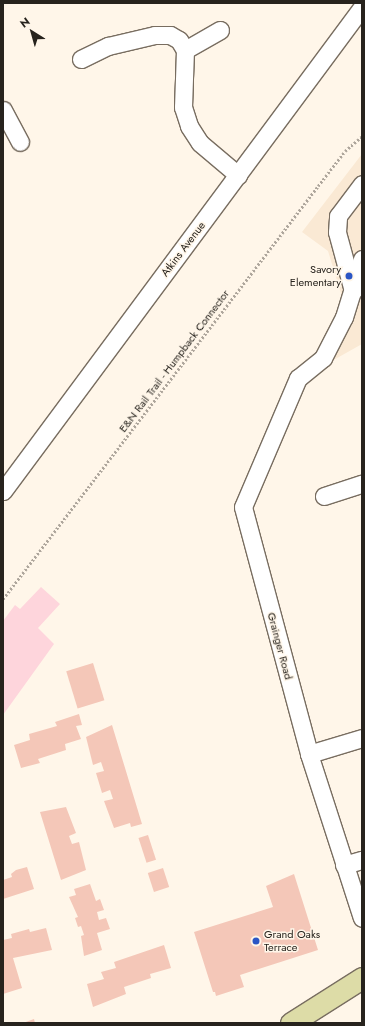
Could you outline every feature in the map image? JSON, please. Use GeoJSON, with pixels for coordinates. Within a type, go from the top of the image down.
{"type":"FeatureCollection","features":[{"type":"Feature","properties":{"kind":"main road"},"geometry":{"type":"LineString","coordinates":[[291,1023],[362,978]]}},
{"type":"Feature","properties":{"kind":"street","name":"Atkins Avenue"},"geometry":{"type":"LineString","coordinates":[[3,491],[362,7]]}},
{"type":"Feature","properties":{"kind":"street"},"geometry":{"type":"LineString","coordinates":[[185,50],[220,30]]}},
{"type":"Feature","properties":{"kind":"street"},"geometry":{"type":"LineString","coordinates":[[81,60],[108,46],[154,35],[170,36],[179,40],[185,50],[183,107],[188,126],[200,143],[238,175]]}},
{"type":"Feature","properties":{"kind":"street"},"geometry":{"type":"LineString","coordinates":[[3,110],[20,142]]}},
{"type":"Feature","properties":{"kind":"street"},"geometry":{"type":"LineString","coordinates":[[353,291],[337,232],[338,216],[362,184]]}},
{"type":"Feature","properties":{"kind":"street"},"geometry":{"type":"LineString","coordinates":[[353,291],[362,259]]}},
{"type":"Feature","properties":{"kind":"street","name":"Grainger Road"},"geometry":{"type":"LineString","coordinates":[[353,291],[344,317],[323,358],[298,378],[243,506],[309,754],[362,918]]}},
{"type":"Feature","properties":{"kind":"street"},"geometry":{"type":"LineString","coordinates":[[324,496],[362,484]]}},
{"type":"Feature","properties":{"kind":"street"},"geometry":{"type":"LineString","coordinates":[[309,754],[362,738]]}},
{"type":"Feature","properties":{"kind":"street"},"geometry":{"type":"LineString","coordinates":[[344,865],[362,860]]}},
{"type":"Feature","properties":{"kind":"path","name":"E&N Rail Trail - Humpback Connector"},"geometry":{"type":"LineString","coordinates":[[3,600],[318,186],[345,152],[362,136]]}},
{"type":"Feature","properties":{"kind":"shaded area","name":"Savory Elementary"},"geometry":{"type":"Polygon","coordinates":[[[362,154],[362,344],[330,362],[317,350],[343,300],[328,251],[302,232],[362,154]]]}},
{"type":"Feature","properties":{"kind":"shaded area"},"geometry":{"type":"Polygon","coordinates":[[[41,587],[60,604],[38,628],[54,644],[3,715],[3,621],[15,605],[20,609],[41,587]]]}},
{"type":"Feature","properties":{"kind":"building"},"geometry":{"type":"Polygon","coordinates":[[[93,663],[104,700],[78,708],[66,671],[93,663]]]}},
{"type":"Feature","properties":{"kind":"building"},"geometry":{"type":"Polygon","coordinates":[[[79,714],[82,725],[76,726],[81,739],[65,744],[66,750],[38,759],[40,763],[21,768],[14,745],[30,740],[29,734],[57,726],[55,722],[79,714]]]}},
{"type":"Feature","properties":{"kind":"building"},"geometry":{"type":"Polygon","coordinates":[[[112,725],[142,824],[131,827],[130,823],[114,828],[104,801],[113,799],[110,790],[102,793],[96,773],[104,771],[101,762],[93,765],[86,737],[112,725]]]}},
{"type":"Feature","properties":{"kind":"building"},"geometry":{"type":"Polygon","coordinates":[[[66,807],[76,833],[69,836],[72,844],[79,842],[86,870],[61,880],[40,812],[66,807]]]}},
{"type":"Feature","properties":{"kind":"building"},"geometry":{"type":"Polygon","coordinates":[[[148,835],[156,860],[147,863],[138,838],[148,835]]]}},
{"type":"Feature","properties":{"kind":"building"},"geometry":{"type":"Polygon","coordinates":[[[27,867],[34,889],[3,899],[3,880],[12,877],[11,874],[16,870],[27,867]]]}},
{"type":"Feature","properties":{"kind":"building"},"geometry":{"type":"Polygon","coordinates":[[[163,868],[169,887],[154,892],[148,873],[163,868]]]}},
{"type":"Feature","properties":{"kind":"building","name":"Grand Oaks Terrace"},"geometry":{"type":"Polygon","coordinates":[[[294,874],[318,950],[240,975],[244,987],[216,996],[215,992],[213,992],[194,932],[273,907],[266,886],[294,874]]]}},
{"type":"Feature","properties":{"kind":"building"},"geometry":{"type":"Polygon","coordinates":[[[90,884],[96,901],[100,899],[104,910],[97,912],[99,920],[106,918],[110,929],[97,933],[102,950],[84,956],[81,936],[84,935],[81,926],[78,927],[75,918],[78,917],[69,897],[76,895],[74,889],[90,884]]]}},
{"type":"Feature","properties":{"kind":"building"},"geometry":{"type":"Polygon","coordinates":[[[46,928],[52,950],[13,958],[22,988],[3,994],[3,940],[12,938],[11,934],[29,929],[30,932],[46,928]]]}},
{"type":"Feature","properties":{"kind":"building"},"geometry":{"type":"Polygon","coordinates":[[[164,945],[171,968],[150,974],[151,978],[124,987],[126,994],[93,1007],[87,984],[104,979],[101,972],[116,968],[114,962],[164,945]]]}},
{"type":"Feature","properties":{"kind":"building"},"geometry":{"type":"Polygon","coordinates":[[[34,1019],[35,1023],[23,1023],[34,1019]]]}},
{"type":"Feature","properties":{"kind":"place","name":"Savory Elementary"},"geometry":{"type":"Point","coordinates":[349,276]}},
{"type":"Feature","properties":{"kind":"place","name":"Grand Oaks Terrace"},"geometry":{"type":"Point","coordinates":[256,941]}}]}
